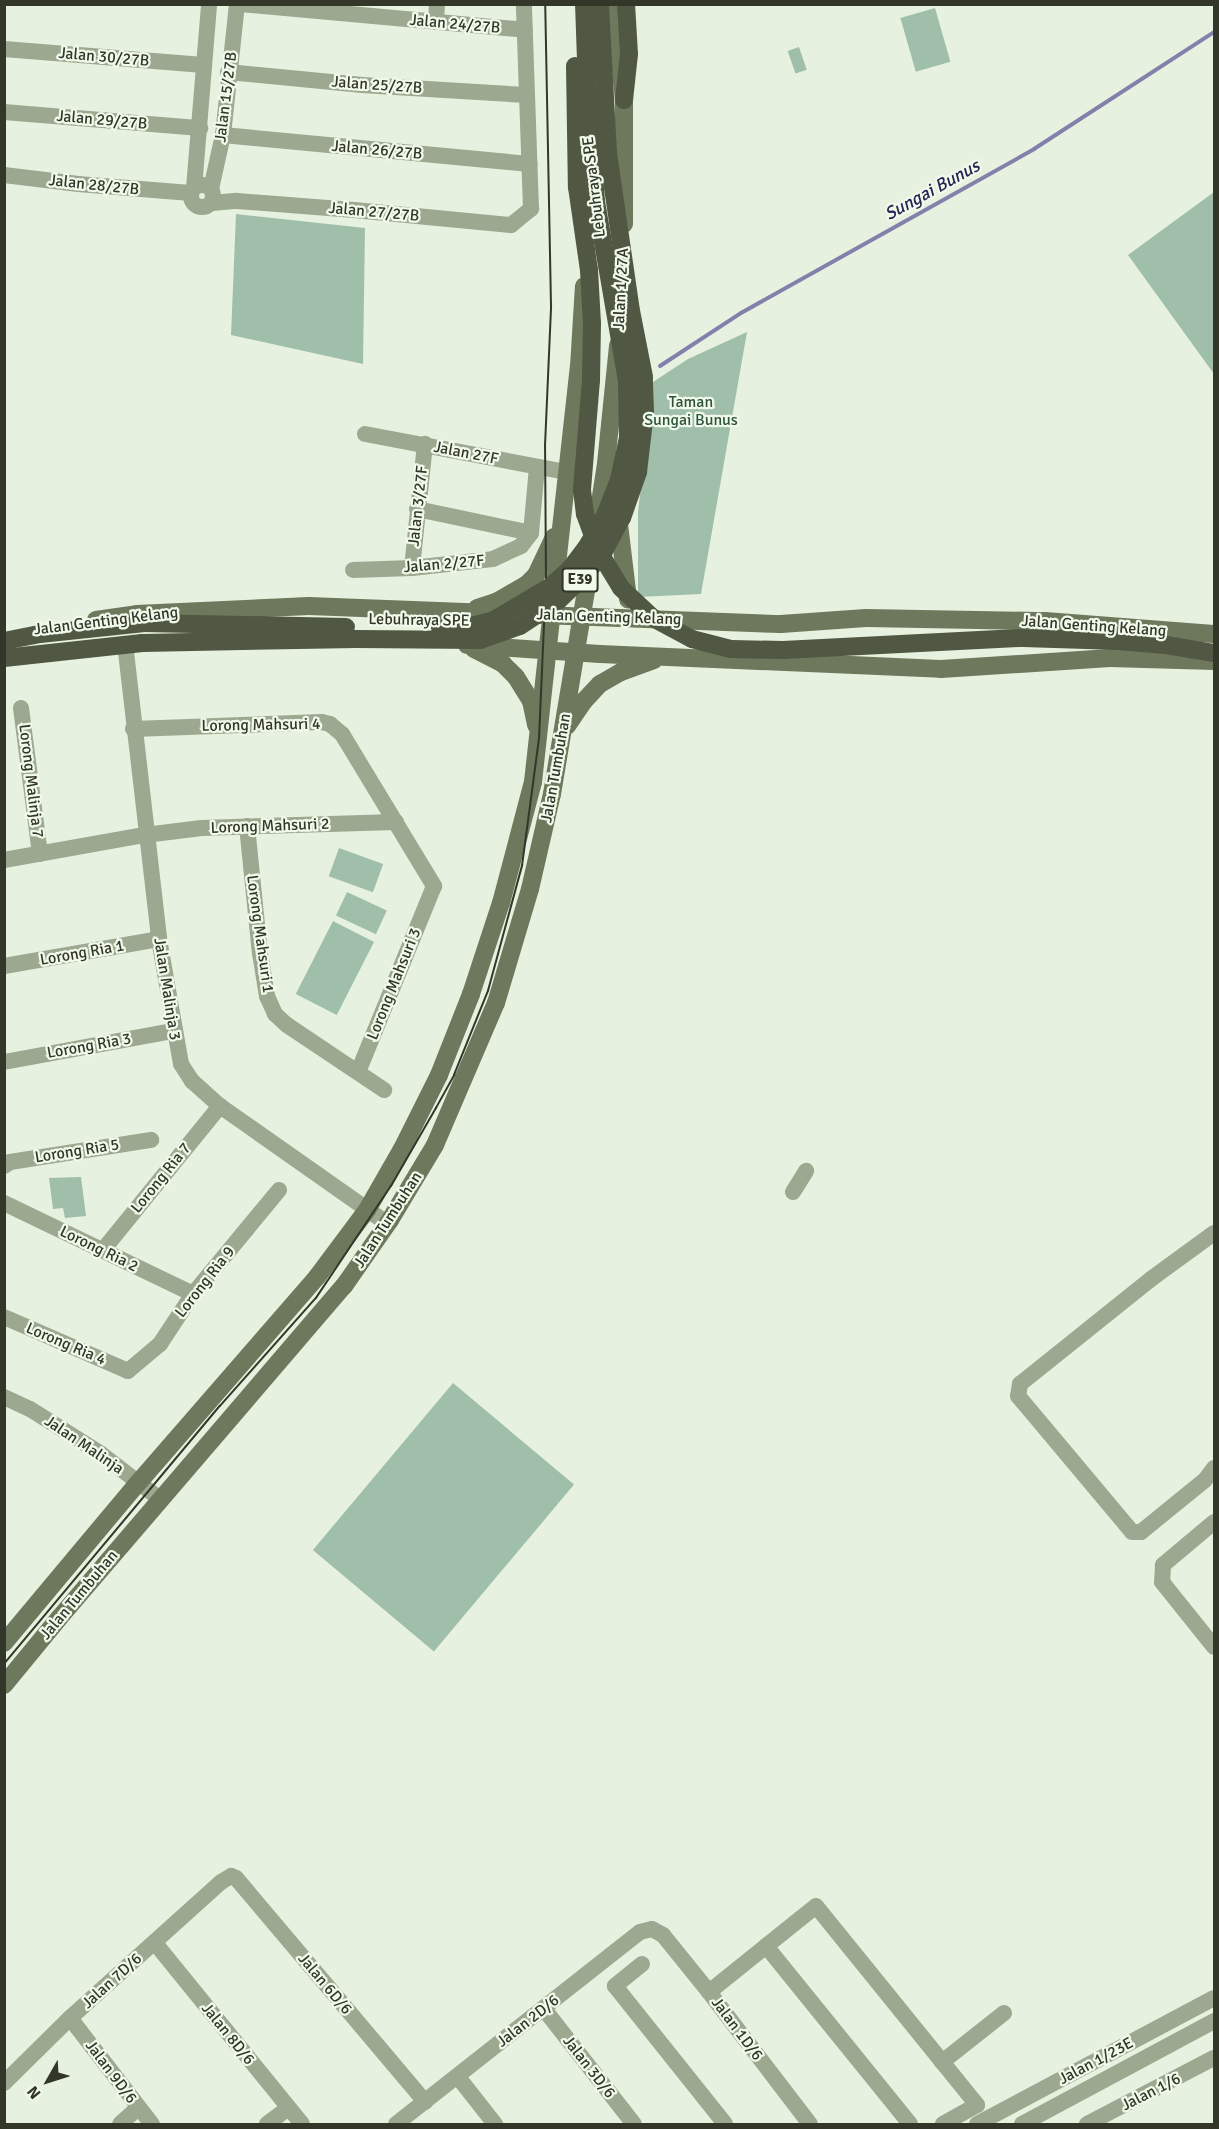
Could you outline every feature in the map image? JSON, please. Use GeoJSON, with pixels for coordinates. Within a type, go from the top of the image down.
{"type":"FeatureCollection","features":[{"type":"Feature","properties":{"kind":"highway","name":"E39"},"geometry":{"type":"LineString","coordinates":[[578,4],[574,95],[577,187],[589,270],[592,323],[591,380],[582,490],[585,514],[598,550],[621,588],[653,618],[692,639],[731,649],[783,650],[1023,638],[1118,640],[1215,653]]}},
{"type":"Feature","properties":{"kind":"highway","name":"Lebuhraya SPE"},"geometry":{"type":"LineString","coordinates":[[4,641],[144,623],[463,628],[494,620],[522,606],[551,586],[570,569],[604,518],[619,480],[628,438],[627,381],[596,201],[587,89],[584,4]]}},
{"type":"Feature","properties":{"kind":"highway","name":"Lebuhraya SPE"},"geometry":{"type":"LineString","coordinates":[[4,658],[142,643],[356,639],[480,640],[520,626],[558,601],[584,577],[603,553],[622,518],[638,472],[645,412],[644,378],[625,276],[608,153],[600,4]]}},
{"type":"Feature","properties":{"kind":"highway"},"geometry":{"type":"LineString","coordinates":[[624,100],[629,54],[626,4]]}},
{"type":"Feature","properties":{"kind":"main road"},"geometry":{"type":"LineString","coordinates":[[548,651],[579,367],[584,272],[578,4]]}},
{"type":"Feature","properties":{"kind":"main road","name":"Jalan 1/27A"},"geometry":{"type":"LineString","coordinates":[[577,652],[606,464],[618,339],[624,239],[624,100],[614,4]]}},
{"type":"Feature","properties":{"kind":"main road"},"geometry":{"type":"LineString","coordinates":[[606,464],[620,529],[628,602],[643,619]]}},
{"type":"Feature","properties":{"kind":"main road"},"geometry":{"type":"LineString","coordinates":[[464,611],[496,602],[515,592],[536,575],[547,555],[563,507]]}},
{"type":"Feature","properties":{"kind":"main road"},"geometry":{"type":"LineString","coordinates":[[556,570],[563,583],[570,586],[580,584],[589,572]]}},
{"type":"Feature","properties":{"kind":"main road","name":"Jalan Genting Kelang"},"geometry":{"type":"LineString","coordinates":[[4,634],[148,614],[309,606],[781,624],[866,618],[1076,623],[1215,634]]}},
{"type":"Feature","properties":{"kind":"main road"},"geometry":{"type":"LineString","coordinates":[[940,669],[921,657],[915,643],[921,631],[942,619]]}},
{"type":"Feature","properties":{"kind":"main road","name":"Jalan Genting Kelang"},"geometry":{"type":"LineString","coordinates":[[4,664],[81,653],[126,652],[241,643],[464,644],[548,651],[940,669],[1110,658],[1215,661]]}},
{"type":"Feature","properties":{"kind":"main road"},"geometry":{"type":"LineString","coordinates":[[464,644],[503,664],[521,683],[531,701],[539,745]]}},
{"type":"Feature","properties":{"kind":"main road","name":"Jalan Tumbuhan"},"geometry":{"type":"LineString","coordinates":[[4,1643],[165,1450],[317,1277],[367,1210],[402,1149],[432,1091],[471,993],[501,903],[527,811],[539,745],[548,651]]}},
{"type":"Feature","properties":{"kind":"main road","name":"Jalan Tumbuhan"},"geometry":{"type":"LineString","coordinates":[[4,1685],[160,1499],[344,1286],[388,1224],[435,1145],[496,1003],[530,889],[546,824],[577,652]]}},
{"type":"Feature","properties":{"kind":"main road"},"geometry":{"type":"LineString","coordinates":[[561,739],[580,706],[600,684],[621,672],[665,657]]}},
{"type":"Feature","properties":{"kind":"main road"},"geometry":{"type":"LineString","coordinates":[[432,1091],[439,1087],[446,1074],[450,1073],[455,1075],[460,1086]]}},
{"type":"Feature","properties":{"kind":"main road"},"geometry":{"type":"LineString","coordinates":[[402,1149],[409,1163],[414,1164],[435,1145]]}},
{"type":"Feature","properties":{"kind":"main road"},"geometry":{"type":"LineString","coordinates":[[343,1242],[361,1228],[368,1227],[372,1230],[376,1240]]}},
{"type":"Feature","properties":{"kind":"main road"},"geometry":{"type":"LineString","coordinates":[[165,1450],[164,1470],[171,1474],[187,1468]]}},
{"type":"Feature","properties":{"kind":"main road"},"geometry":{"type":"LineString","coordinates":[[105,1522],[120,1511],[127,1510],[133,1515],[134,1522],[125,1541]]}},
{"type":"Feature","properties":{"kind":"street","name":"Jalan 15/27B"},"geometry":{"type":"LineString","coordinates":[[200,194],[200,128],[209,4]]}},
{"type":"Feature","properties":{"kind":"street","name":"Jalan 15/27B"},"geometry":{"type":"LineString","coordinates":[[200,194],[223,135],[228,72],[239,4]]}},
{"type":"Feature","properties":{"kind":"street","name":"Jalan 24/27B"},"geometry":{"type":"LineString","coordinates":[[239,4],[377,11],[435,22],[525,30]]}},
{"type":"Feature","properties":{"kind":"street"},"geometry":{"type":"LineString","coordinates":[[435,22],[437,4]]}},
{"type":"Feature","properties":{"kind":"street"},"geometry":{"type":"LineString","coordinates":[[524,4],[530,164]]}},
{"type":"Feature","properties":{"kind":"street","name":"Jalan 30/27B"},"geometry":{"type":"LineString","coordinates":[[4,49],[203,65]]}},
{"type":"Feature","properties":{"kind":"street","name":"Jalan 25/27B"},"geometry":{"type":"LineString","coordinates":[[228,72],[362,85],[526,95]]}},
{"type":"Feature","properties":{"kind":"street","name":"Jalan 29/27B"},"geometry":{"type":"LineString","coordinates":[[4,112],[200,128]]}},
{"type":"Feature","properties":{"kind":"street","name":"Jalan 26/27B"},"geometry":{"type":"LineString","coordinates":[[223,135],[530,164]]}},
{"type":"Feature","properties":{"kind":"street","name":"Jalan 27/27B"},"geometry":{"type":"LineString","coordinates":[[200,194],[237,201],[511,225],[531,209],[530,164]]}},
{"type":"Feature","properties":{"kind":"street","name":"Jalan 28/27B"},"geometry":{"type":"LineString","coordinates":[[4,175],[200,194]]}},
{"type":"Feature","properties":{"kind":"street","name":"Jalan 27F"},"geometry":{"type":"LineString","coordinates":[[365,434],[567,472]]}},
{"type":"Feature","properties":{"kind":"street","name":"Jalan 3/27F"},"geometry":{"type":"LineString","coordinates":[[412,568],[425,444]]}},
{"type":"Feature","properties":{"kind":"street"},"geometry":{"type":"LineString","coordinates":[[417,509],[531,532],[537,467]]}},
{"type":"Feature","properties":{"kind":"street","name":"Jalan 2/27F"},"geometry":{"type":"LineString","coordinates":[[353,570],[412,568],[493,559],[521,546],[531,532]]}},
{"type":"Feature","properties":{"kind":"street","name":"Jalan Malinja 3"},"geometry":{"type":"LineString","coordinates":[[126,652],[145,835],[159,939],[173,1031],[184,1071],[220,1106],[388,1224]]}},
{"type":"Feature","properties":{"kind":"street","name":"Lorong Malinja 7"},"geometry":{"type":"LineString","coordinates":[[21,708],[40,854]]}},
{"type":"Feature","properties":{"kind":"street","name":"Lorong Mahsuri 4"},"geometry":{"type":"LineString","coordinates":[[133,729],[330,724],[342,734],[432,879],[434,886],[430,896]]}},
{"type":"Feature","properties":{"kind":"street","name":"Lorong Mahsuri 2"},"geometry":{"type":"LineString","coordinates":[[4,860],[145,835],[247,826],[396,822]]}},
{"type":"Feature","properties":{"kind":"street","name":"Lorong Mahsuri 1"},"geometry":{"type":"LineString","coordinates":[[247,826],[260,952],[270,1004],[275,1014],[287,1026],[384,1090]]}},
{"type":"Feature","properties":{"kind":"street","name":"Lorong Mahsuri 3"},"geometry":{"type":"LineString","coordinates":[[358,1072],[430,896]]}},
{"type":"Feature","properties":{"kind":"street","name":"Lorong Ria 1"},"geometry":{"type":"LineString","coordinates":[[4,966],[159,939]]}},
{"type":"Feature","properties":{"kind":"street","name":"Lorong Ria 3"},"geometry":{"type":"LineString","coordinates":[[4,1062],[173,1031]]}},
{"type":"Feature","properties":{"kind":"street","name":"Lorong Ria 7"},"geometry":{"type":"LineString","coordinates":[[103,1250],[220,1106]]}},
{"type":"Feature","properties":{"kind":"street","name":"Lorong Ria 5"},"geometry":{"type":"LineString","coordinates":[[4,1166],[10,1162],[151,1140]]}},
{"type":"Feature","properties":{"kind":"street"},"geometry":{"type":"LineString","coordinates":[[793,1192],[806,1171]]}},
{"type":"Feature","properties":{"kind":"street","name":"Lorong Ria 9"},"geometry":{"type":"LineString","coordinates":[[128,1371],[160,1344],[193,1294],[279,1190]]}},
{"type":"Feature","properties":{"kind":"street","name":"Lorong Ria 2"},"geometry":{"type":"LineString","coordinates":[[4,1203],[193,1294]]}},
{"type":"Feature","properties":{"kind":"street"},"geometry":{"type":"LineString","coordinates":[[1215,1233],[1151,1279],[1020,1384],[1018,1396],[1132,1532],[1141,1532],[1205,1480],[1215,1468]]}},
{"type":"Feature","properties":{"kind":"street","name":"Lorong Ria 4"},"geometry":{"type":"LineString","coordinates":[[4,1317],[128,1371]]}},
{"type":"Feature","properties":{"kind":"street","name":"Jalan Malinja"},"geometry":{"type":"LineString","coordinates":[[4,1397],[30,1409],[100,1453],[160,1499]]}},
{"type":"Feature","properties":{"kind":"street"},"geometry":{"type":"LineString","coordinates":[[1215,1522],[1163,1565],[1162,1582],[1215,1647]]}},
{"type":"Feature","properties":{"kind":"street","name":"Jalan 6D/6"},"geometry":{"type":"LineString","coordinates":[[221,1881],[228,1877],[236,1878],[425,2102]]}},
{"type":"Feature","properties":{"kind":"street","name":"Jalan 7D/6"},"geometry":{"type":"LineString","coordinates":[[4,2083],[70,2018],[221,1881]]}},
{"type":"Feature","properties":{"kind":"street"},"geometry":{"type":"LineString","coordinates":[[709,1992],[816,1906],[977,2105],[943,2124]]}},
{"type":"Feature","properties":{"kind":"street","name":"Jalan 2D/6"},"geometry":{"type":"LineString","coordinates":[[396,2124],[640,1932],[652,1929],[663,1935]]}},
{"type":"Feature","properties":{"kind":"street","name":"Jalan 1D/6"},"geometry":{"type":"LineString","coordinates":[[663,1935],[810,2124]]}},
{"type":"Feature","properties":{"kind":"street","name":"Jalan 8D/6"},"geometry":{"type":"LineString","coordinates":[[155,1943],[302,2124]]}},
{"type":"Feature","properties":{"kind":"street"},"geometry":{"type":"LineString","coordinates":[[766,1946],[910,2124]]}},
{"type":"Feature","properties":{"kind":"street"},"geometry":{"type":"LineString","coordinates":[[642,1964],[615,1986],[725,2124]]}},
{"type":"Feature","properties":{"kind":"street"},"geometry":{"type":"LineString","coordinates":[[1209,2000],[1215,2019]]}},
{"type":"Feature","properties":{"kind":"street","name":"Jalan 1/23E"},"geometry":{"type":"LineString","coordinates":[[977,2124],[1209,2000]]}},
{"type":"Feature","properties":{"kind":"street","name":"Jalan 3D/6"},"geometry":{"type":"LineString","coordinates":[[544,2009],[634,2124]]}},
{"type":"Feature","properties":{"kind":"street"},"geometry":{"type":"LineString","coordinates":[[942,2062],[1004,2013]]}},
{"type":"Feature","properties":{"kind":"street","name":"Jalan 9D/6"},"geometry":{"type":"LineString","coordinates":[[70,2018],[152,2124]]}},
{"type":"Feature","properties":{"kind":"street","name":"Jalan 1/23E"},"geometry":{"type":"LineString","coordinates":[[1022,2124],[1215,2019]]}},
{"type":"Feature","properties":{"kind":"street","name":"Jalan 1/6"},"geometry":{"type":"LineString","coordinates":[[1087,2124],[1213,2061]]}},
{"type":"Feature","properties":{"kind":"street"},"geometry":{"type":"LineString","coordinates":[[458,2077],[495,2124]]}},
{"type":"Feature","properties":{"kind":"street"},"geometry":{"type":"LineString","coordinates":[[120,2124],[138,2108]]}},
{"type":"Feature","properties":{"kind":"street"},"geometry":{"type":"LineString","coordinates":[[267,2124],[288,2108]]}},
{"type":"Feature","properties":{"kind":"green space"},"geometry":{"type":"Polygon","coordinates":[[[935,8],[950,62],[916,72],[900,18],[935,8]]]}},
{"type":"Feature","properties":{"kind":"green space"},"geometry":{"type":"Polygon","coordinates":[[[799,47],[807,70],[795,74],[788,51],[799,47]]]}},
{"type":"Feature","properties":{"kind":"green space"},"geometry":{"type":"Polygon","coordinates":[[[1214,192],[1214,374],[1128,255],[1214,192]]]}},
{"type":"Feature","properties":{"kind":"green space"},"geometry":{"type":"Polygon","coordinates":[[[236,214],[365,228],[363,364],[231,335],[236,214]]]}},
{"type":"Feature","properties":{"kind":"green space","name":"Taman Sungai Bunus"},"geometry":{"type":"Polygon","coordinates":[[[747,332],[701,594],[638,597],[638,512],[653,382],[688,359],[747,332]]]}},
{"type":"Feature","properties":{"kind":"green space"},"geometry":{"type":"Polygon","coordinates":[[[339,848],[383,864],[373,892],[329,876],[339,848]]]}},
{"type":"Feature","properties":{"kind":"green space"},"geometry":{"type":"Polygon","coordinates":[[[347,892],[387,911],[376,934],[336,916],[347,892]]]}},
{"type":"Feature","properties":{"kind":"green space"},"geometry":{"type":"Polygon","coordinates":[[[333,921],[374,942],[337,1015],[296,994],[333,921]]]}},
{"type":"Feature","properties":{"kind":"green space"},"geometry":{"type":"Polygon","coordinates":[[[81,1177],[86,1216],[65,1218],[63,1208],[53,1209],[49,1178],[81,1177]]]}},
{"type":"Feature","properties":{"kind":"green space"},"geometry":{"type":"Polygon","coordinates":[[[453,1383],[574,1485],[434,1652],[313,1550],[453,1383]]]}},
{"type":"Feature","properties":{"kind":"waterway","name":"Sungai Bunus"},"geometry":{"type":"LineString","coordinates":[[660,366],[741,313],[1034,149],[1214,32]]}},
{"type":"Feature","properties":{"kind":"tram line"},"geometry":{"type":"LineString","coordinates":[[4,1664],[220,1406],[316,1298],[391,1186],[436,1108],[454,1075],[488,991],[522,866],[539,739],[546,581],[545,446],[551,306],[545,4]]}}]}
